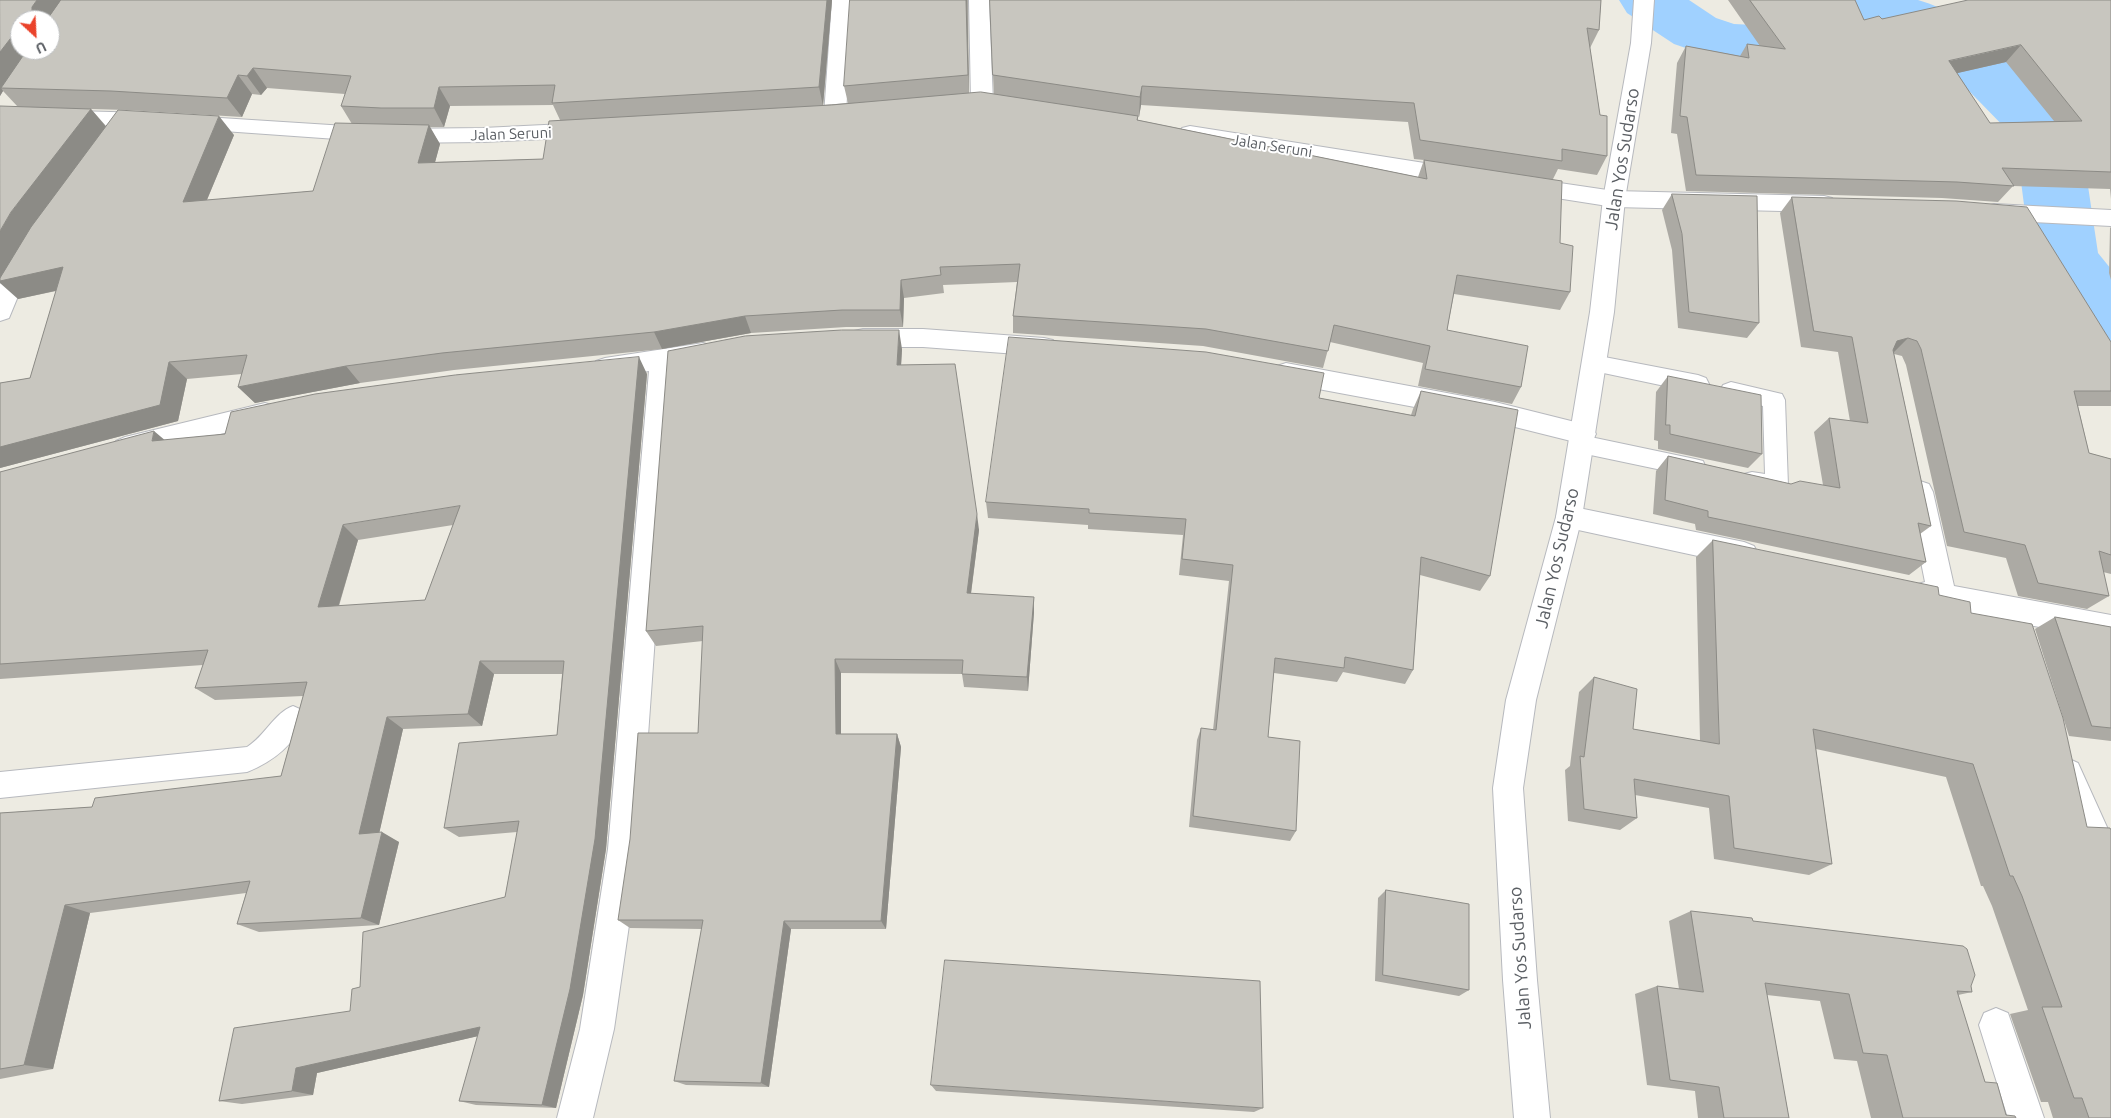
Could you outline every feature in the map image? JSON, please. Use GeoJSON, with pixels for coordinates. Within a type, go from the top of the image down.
{"type":"FeatureCollection","features":[{"type":"Feature","properties":{"kind":"street"},"geometry":{"type":"LineString","coordinates":[[836,115],[842,0]]}},
{"type":"Feature","properties":{"kind":"street"},"geometry":{"type":"LineString","coordinates":[[979,0],[982,103]]}},
{"type":"Feature","properties":{"kind":"street","name":"Jalan Yos Sudarso"},"geometry":{"type":"LineString","coordinates":[[1532,1118],[1520,980],[1508,788],[1521,700],[1569,517],[1594,363],[1614,199],[1642,32],[1644,0]]}},
{"type":"Feature","properties":{"kind":"street"},"geometry":{"type":"LineString","coordinates":[[0,116],[14,95]]}},
{"type":"Feature","properties":{"kind":"street","name":"Jalan Seruni"},"geometry":{"type":"LineString","coordinates":[[0,116],[127,119],[394,136],[483,136],[607,129]]}},
{"type":"Feature","properties":{"kind":"street"},"geometry":{"type":"LineString","coordinates":[[112,140],[127,119]]}},
{"type":"Feature","properties":{"kind":"street","name":"Jalan Seruni"},"geometry":{"type":"LineString","coordinates":[[1166,129],[1473,179]]}},
{"type":"Feature","properties":{"kind":"street"},"geometry":{"type":"LineString","coordinates":[[1501,183],[1614,199],[1849,205]]}},
{"type":"Feature","properties":{"kind":"street"},"geometry":{"type":"LineString","coordinates":[[1969,210],[2060,217],[2111,218]]}},
{"type":"Feature","properties":{"kind":"street"},"geometry":{"type":"LineString","coordinates":[[0,312],[9,289],[40,238]]}},
{"type":"Feature","properties":{"kind":"street"},"geometry":{"type":"LineString","coordinates":[[837,339],[923,338],[1066,348]]}},
{"type":"Feature","properties":{"kind":"street"},"geometry":{"type":"LineString","coordinates":[[579,370],[662,361],[724,349]]}},
{"type":"Feature","properties":{"kind":"street"},"geometry":{"type":"LineString","coordinates":[[574,1118],[597,1029],[624,849],[662,361]]}},
{"type":"Feature","properties":{"kind":"street"},"geometry":{"type":"LineString","coordinates":[[1260,369],[1495,412],[1582,439]]}},
{"type":"Feature","properties":{"kind":"street"},"geometry":{"type":"LineString","coordinates":[[101,454],[286,408]]}},
{"type":"Feature","properties":{"kind":"street"},"geometry":{"type":"LineString","coordinates":[[1915,471],[1942,596]]}},
{"type":"Feature","properties":{"kind":"street"},"geometry":{"type":"LineString","coordinates":[[1569,517],[1770,560]]}},
{"type":"Feature","properties":{"kind":"street"},"geometry":{"type":"LineString","coordinates":[[1904,588],[2012,611],[2111,628]]}},
{"type":"Feature","properties":{"kind":"street"},"geometry":{"type":"LineString","coordinates":[[2012,611],[2021,639]]}},
{"type":"Feature","properties":{"kind":"street"},"geometry":{"type":"LineString","coordinates":[[2057,752],[2111,872]]}},
{"type":"Feature","properties":{"kind":"street"},"geometry":{"type":"LineString","coordinates":[[1978,1033],[2026,1118]]}},
{"type":"Feature","properties":{"kind":"lane"},"geometry":{"type":"LineString","coordinates":[[1582,439],[1777,486],[1774,400],[1594,363]]}},
{"type":"Feature","properties":{"kind":"lane"},"geometry":{"type":"LineString","coordinates":[[0,785],[237,762],[254,758],[270,748],[293,718]]}},
{"type":"Feature","properties":{"kind":"building"},"geometry":{"type":"Polygon","coordinates":[[[0,0],[37,0],[32,10],[10,10],[10,39],[0,52],[0,0]]]}},
{"type":"Feature","properties":{"kind":"building"},"geometry":{"type":"Polygon","coordinates":[[[61,0],[827,0],[819,87],[552,103],[555,85],[439,87],[434,108],[341,106],[351,76],[253,68],[247,76],[238,75],[227,98],[111,91],[1,88],[20,60],[60,60],[60,10],[54,10],[61,0]]]}},
{"type":"Feature","properties":{"kind":"building"},"geometry":{"type":"Polygon","coordinates":[[[850,0],[966,0],[968,75],[844,86],[850,0]]]}},
{"type":"Feature","properties":{"kind":"building"},"geometry":{"type":"Polygon","coordinates":[[[990,0],[1601,0],[1599,30],[1587,28],[1600,115],[1607,116],[1607,156],[1562,149],[1562,161],[1420,140],[1414,103],[1142,86],[1140,97],[993,75],[990,0]]]}},
{"type":"Feature","properties":{"kind":"building"},"geometry":{"type":"Polygon","coordinates":[[[1750,0],[1855,0],[1864,20],[1879,16],[1882,19],[1968,0],[2111,0],[2111,172],[2002,168],[2014,186],[1957,182],[1696,175],[1687,117],[1680,116],[1686,46],[1749,58],[1747,44],[1785,49],[1750,0]],[[2021,45],[1949,61],[1990,123],[2082,121],[2021,45]]]}},
{"type":"Feature","properties":{"kind":"building"},"geometry":{"type":"Polygon","coordinates":[[[981,92],[1138,116],[1137,120],[1427,179],[1424,160],[1562,181],[1560,243],[1573,246],[1570,292],[1457,275],[1447,330],[1528,346],[1521,387],[1425,369],[1430,346],[1334,325],[1328,351],[1206,329],[1013,316],[1020,264],[940,267],[941,275],[901,280],[900,310],[842,310],[745,316],[654,332],[442,353],[346,366],[238,387],[247,355],[169,362],[160,405],[0,447],[0,383],[30,378],[63,267],[0,281],[0,278],[31,227],[118,110],[219,116],[183,202],[313,191],[335,123],[429,125],[418,163],[543,159],[549,121],[831,105],[981,92]]]}},
{"type":"Feature","properties":{"kind":"building"},"geometry":{"type":"Polygon","coordinates":[[[0,106],[91,109],[11,212],[0,231],[0,106]]]}},
{"type":"Feature","properties":{"kind":"building"},"geometry":{"type":"Polygon","coordinates":[[[1672,194],[1757,196],[1759,323],[1689,312],[1682,234],[1672,194]]]}},
{"type":"Feature","properties":{"kind":"building"},"geometry":{"type":"Polygon","coordinates":[[[1792,197],[1956,201],[2027,207],[2111,342],[2111,391],[2074,391],[2089,453],[2111,459],[2111,555],[2099,551],[2109,596],[2038,583],[2025,545],[1964,532],[1921,349],[1917,341],[1908,338],[1897,341],[1893,350],[1931,526],[1918,523],[1926,562],[1708,517],[1708,511],[1665,500],[1668,456],[1791,484],[1800,481],[1840,488],[1829,418],[1868,423],[1852,337],[1814,331],[1792,197]]]}},
{"type":"Feature","properties":{"kind":"building"},"geometry":{"type":"Polygon","coordinates":[[[842,330],[899,330],[897,365],[955,364],[977,514],[967,593],[1034,597],[1027,677],[962,674],[963,660],[835,659],[836,734],[897,734],[881,921],[784,921],[761,1083],[674,1081],[703,920],[618,920],[630,839],[638,733],[698,733],[703,626],[646,631],[668,351],[745,336],[842,330]]]}},
{"type":"Feature","properties":{"kind":"building"},"geometry":{"type":"Polygon","coordinates":[[[1009,337],[1206,352],[1324,373],[1319,398],[1415,416],[1421,391],[1518,410],[1490,576],[1421,557],[1413,670],[1345,657],[1344,668],[1275,658],[1268,737],[1300,741],[1296,831],[1193,816],[1201,728],[1216,730],[1233,565],[1182,559],[1186,519],[1089,513],[1089,509],[986,502],[1009,337]]]}},
{"type":"Feature","properties":{"kind":"building"},"geometry":{"type":"Polygon","coordinates":[[[639,357],[595,839],[570,989],[542,1105],[459,1101],[480,1027],[296,1068],[292,1091],[219,1101],[234,1028],[350,1011],[352,989],[360,987],[363,932],[505,897],[519,821],[444,828],[459,743],[557,735],[564,661],[480,661],[468,714],[387,717],[359,834],[382,832],[361,918],[237,924],[250,881],[65,905],[24,1065],[0,1069],[0,813],[92,807],[95,798],[281,776],[307,682],[195,688],[208,650],[0,664],[0,472],[154,431],[152,441],[225,434],[231,412],[315,394],[455,375],[639,357]],[[460,506],[343,525],[318,607],[425,600],[460,506]]]}},
{"type":"Feature","properties":{"kind":"building"},"geometry":{"type":"Polygon","coordinates":[[[1668,376],[1761,395],[1762,454],[1670,434],[1670,425],[1666,425],[1668,376]]]}},
{"type":"Feature","properties":{"kind":"building"},"geometry":{"type":"Polygon","coordinates":[[[1713,540],[1938,587],[1939,595],[1970,602],[1971,613],[2032,624],[2063,718],[2087,827],[2110,828],[2111,830],[2111,1118],[2089,1118],[2082,1098],[2074,1098],[2042,1007],[2062,1007],[2022,896],[2013,876],[2010,876],[1973,764],[1813,729],[1832,864],[1734,848],[1729,796],[1634,779],[1637,818],[1584,809],[1580,756],[1584,757],[1594,677],[1637,689],[1633,729],[1719,744],[1713,540]]]}},
{"type":"Feature","properties":{"kind":"building"},"geometry":{"type":"Polygon","coordinates":[[[2055,617],[2111,627],[2111,728],[2092,726],[2055,617]]]}},
{"type":"Feature","properties":{"kind":"building"},"geometry":{"type":"Polygon","coordinates":[[[1386,890],[1469,904],[1469,990],[1383,975],[1386,890]]]}},
{"type":"Feature","properties":{"kind":"building"},"geometry":{"type":"Polygon","coordinates":[[[1691,911],[1752,918],[1753,921],[1963,946],[1967,949],[1975,975],[1971,986],[1972,992],[1957,991],[1985,1082],[1997,1083],[2006,1115],[2015,1116],[2016,1118],[1903,1118],[1887,1055],[1863,1053],[1849,994],[1765,983],[1789,1118],[1724,1118],[1719,1087],[1670,1080],[1657,986],[1703,992],[1691,911]]]}},
{"type":"Feature","properties":{"kind":"building"},"geometry":{"type":"Polygon","coordinates":[[[945,960],[1260,981],[1263,1108],[931,1085],[945,960]]]}},
{"type":"Feature","properties":{"kind":"waterway"},"geometry":{"type":"LineString","coordinates":[[1648,0],[1695,31],[1727,43],[1787,46],[1832,15],[1864,4],[1908,16],[1951,38],[2043,129],[2052,166],[2065,259],[2111,320]]}}]}
